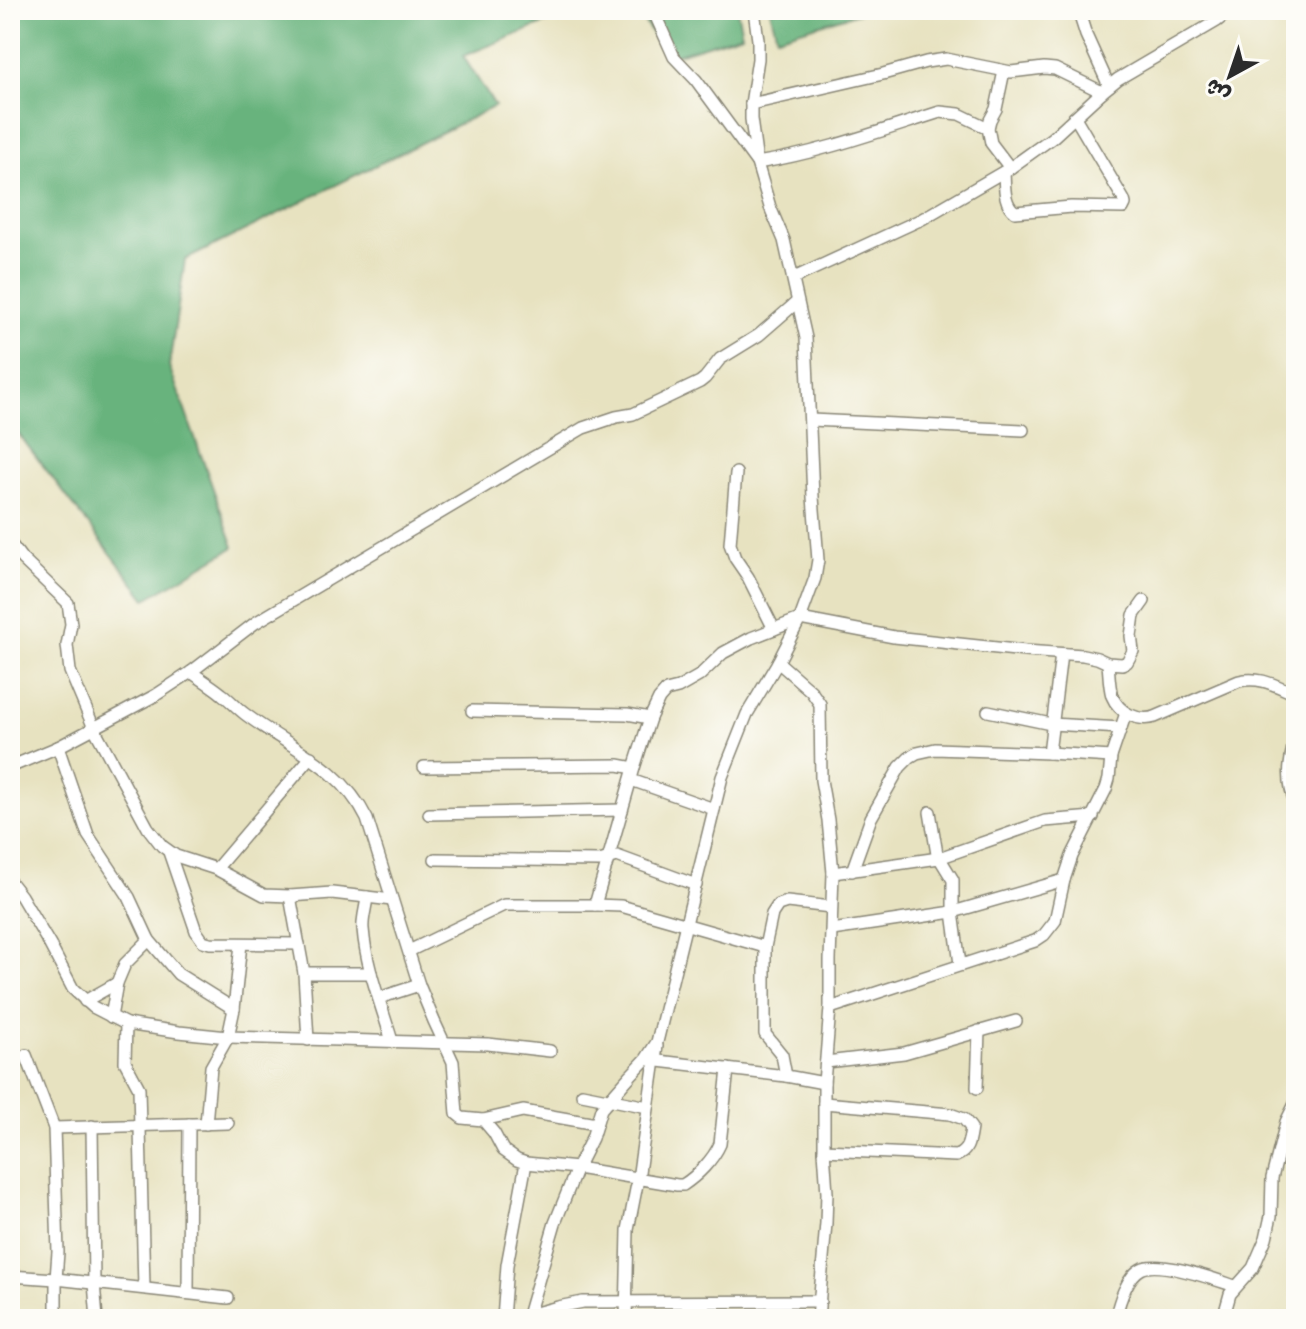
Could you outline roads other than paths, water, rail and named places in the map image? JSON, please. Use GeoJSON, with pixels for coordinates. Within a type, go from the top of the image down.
{"type":"FeatureCollection","features":[{"type":"Feature","properties":{"kind":"street"},"geometry":{"type":"LineString","coordinates":[[653,10],[674,57],[696,80],[757,163]]}},
{"type":"Feature","properties":{"kind":"street"},"geometry":{"type":"LineString","coordinates":[[626,1319],[628,1230],[648,1107],[650,1060],[722,777],[747,714],[800,619],[818,560],[808,350],[784,240],[757,163],[751,104],[758,59],[754,10]]}},
{"type":"Feature","properties":{"kind":"street"},"geometry":{"type":"LineString","coordinates":[[1078,10],[1106,89]]}},
{"type":"Feature","properties":{"kind":"street"},"geometry":{"type":"LineString","coordinates":[[794,278],[922,219],[1007,170],[1052,138],[1131,70],[1231,10]]}},
{"type":"Feature","properties":{"kind":"street"},"geometry":{"type":"LineString","coordinates":[[751,104],[937,60],[1016,72],[1055,69],[1106,89]]}},
{"type":"Feature","properties":{"kind":"street"},"geometry":{"type":"LineString","coordinates":[[1004,71],[996,109],[988,128],[991,143],[1007,170],[1008,205],[1012,211],[1071,207],[1123,208],[1124,200],[1075,117]]}},
{"type":"Feature","properties":{"kind":"street"},"geometry":{"type":"LineString","coordinates":[[757,163],[830,148],[940,112],[959,114],[988,128]]}},
{"type":"Feature","properties":{"kind":"street"},"geometry":{"type":"LineString","coordinates":[[10,767],[58,747],[156,695],[255,623],[583,428],[633,414],[700,382],[720,359],[759,335],[797,302]]}},
{"type":"Feature","properties":{"kind":"street"},"geometry":{"type":"LineString","coordinates":[[811,420],[1023,430]]}},
{"type":"Feature","properties":{"kind":"street"},"geometry":{"type":"LineString","coordinates":[[736,473],[730,544],[774,629]]}},
{"type":"Feature","properties":{"kind":"street"},"geometry":{"type":"LineString","coordinates":[[10,543],[22,559],[68,603],[70,671],[94,728],[148,828],[162,846],[169,852],[216,869],[264,895],[332,893],[392,900]]}},
{"type":"Feature","properties":{"kind":"street"},"geometry":{"type":"LineString","coordinates":[[595,905],[650,718],[659,699],[666,691],[699,676],[723,653],[751,638],[800,619],[894,637],[1091,656],[1108,663],[1122,664],[1131,657],[1134,615],[1144,601]]}},
{"type":"Feature","properties":{"kind":"street"},"geometry":{"type":"LineString","coordinates":[[1049,753],[1061,654]]}},
{"type":"Feature","properties":{"kind":"street"},"geometry":{"type":"LineString","coordinates":[[778,662],[811,691],[820,704],[821,780],[833,873],[830,1008],[824,1083],[826,1223],[818,1319]]}},
{"type":"Feature","properties":{"kind":"street"},"geometry":{"type":"LineString","coordinates":[[1108,663],[1117,705],[1137,718],[1147,719],[1250,678],[1296,694]]}},
{"type":"Feature","properties":{"kind":"street"},"geometry":{"type":"LineString","coordinates":[[191,672],[245,714],[336,776],[359,803],[367,819],[419,985],[453,1062],[457,1114],[462,1118],[483,1120],[523,1111],[596,1124]]}},
{"type":"Feature","properties":{"kind":"street"},"geometry":{"type":"LineString","coordinates":[[472,711],[627,714],[650,718]]}},
{"type":"Feature","properties":{"kind":"street"},"geometry":{"type":"LineString","coordinates":[[988,711],[1051,724],[1121,728]]}},
{"type":"Feature","properties":{"kind":"street"},"geometry":{"type":"LineString","coordinates":[[830,1008],[1035,941],[1044,935],[1055,921],[1072,856],[1109,779],[1111,757],[1126,713]]}},
{"type":"Feature","properties":{"kind":"street"},"geometry":{"type":"LineString","coordinates":[[1296,733],[1289,767],[1289,789],[1296,805]]}},
{"type":"Feature","properties":{"kind":"street"},"geometry":{"type":"LineString","coordinates":[[58,747],[88,835],[129,897],[149,940],[178,974],[234,1009]]}},
{"type":"Feature","properties":{"kind":"street"},"geometry":{"type":"LineString","coordinates":[[852,871],[871,818],[900,767],[917,753],[935,749],[1111,757]]}},
{"type":"Feature","properties":{"kind":"street"},"geometry":{"type":"LineString","coordinates":[[216,869],[311,757]]}},
{"type":"Feature","properties":{"kind":"street"},"geometry":{"type":"LineString","coordinates":[[424,767],[618,765],[714,809]]}},
{"type":"Feature","properties":{"kind":"street"},"geometry":{"type":"LineString","coordinates":[[429,814],[622,810]]}},
{"type":"Feature","properties":{"kind":"street"},"geometry":{"type":"LineString","coordinates":[[930,812],[939,858],[953,880],[953,912],[960,964]]}},
{"type":"Feature","properties":{"kind":"street"},"geometry":{"type":"LineString","coordinates":[[833,873],[939,858],[1045,821],[1093,817]]}},
{"type":"Feature","properties":{"kind":"street"},"geometry":{"type":"LineString","coordinates":[[169,852],[200,938],[206,943],[299,944]]}},
{"type":"Feature","properties":{"kind":"street"},"geometry":{"type":"LineString","coordinates":[[435,859],[599,861],[617,856],[696,885]]}},
{"type":"Feature","properties":{"kind":"street"},"geometry":{"type":"LineString","coordinates":[[832,930],[953,912],[1064,880]]}},
{"type":"Feature","properties":{"kind":"street"},"geometry":{"type":"LineString","coordinates":[[10,882],[37,922],[73,989],[85,1001],[126,1024],[228,1037],[488,1044],[550,1051]]}},
{"type":"Feature","properties":{"kind":"street"},"geometry":{"type":"LineString","coordinates":[[290,896],[304,973],[308,1040]]}},
{"type":"Feature","properties":{"kind":"street"},"geometry":{"type":"LineString","coordinates":[[367,897],[363,929],[371,973],[392,1041]]}},
{"type":"Feature","properties":{"kind":"street"},"geometry":{"type":"LineString","coordinates":[[786,1076],[782,1055],[765,1034],[765,947],[772,914],[778,905],[787,902],[831,907]]}},
{"type":"Feature","properties":{"kind":"street"},"geometry":{"type":"LineString","coordinates":[[409,951],[504,905],[621,906],[765,947]]}},
{"type":"Feature","properties":{"kind":"street"},"geometry":{"type":"LineString","coordinates":[[111,1017],[117,983],[125,964],[149,940]]}},
{"type":"Feature","properties":{"kind":"street"},"geometry":{"type":"LineString","coordinates":[[206,1124],[211,1067],[228,1037],[241,944]]}},
{"type":"Feature","properties":{"kind":"street"},"geometry":{"type":"LineString","coordinates":[[304,973],[371,973]]}},
{"type":"Feature","properties":{"kind":"street"},"geometry":{"type":"LineString","coordinates":[[85,1001],[117,983]]}},
{"type":"Feature","properties":{"kind":"street"},"geometry":{"type":"LineString","coordinates":[[379,998],[419,985]]}},
{"type":"Feature","properties":{"kind":"street"},"geometry":{"type":"LineString","coordinates":[[826,1062],[904,1053],[1016,1021]]}},
{"type":"Feature","properties":{"kind":"street"},"geometry":{"type":"LineString","coordinates":[[126,1024],[125,1062],[139,1088],[144,1288]]}},
{"type":"Feature","properties":{"kind":"street"},"geometry":{"type":"LineString","coordinates":[[977,1088],[979,1031]]}},
{"type":"Feature","properties":{"kind":"street"},"geometry":{"type":"LineString","coordinates":[[26,1055],[54,1128],[58,1252],[56,1319]]}},
{"type":"Feature","properties":{"kind":"street"},"geometry":{"type":"LineString","coordinates":[[650,1060],[824,1083]]}},
{"type":"Feature","properties":{"kind":"street"},"geometry":{"type":"LineString","coordinates":[[527,1317],[555,1223],[601,1109],[650,1060]]}},
{"type":"Feature","properties":{"kind":"street"},"geometry":{"type":"LineString","coordinates":[[483,1120],[503,1150],[526,1163],[683,1185],[714,1155],[721,1137],[728,1069]]}},
{"type":"Feature","properties":{"kind":"street"},"geometry":{"type":"LineString","coordinates":[[582,1094],[648,1107]]}},
{"type":"Feature","properties":{"kind":"street"},"geometry":{"type":"LineString","coordinates":[[1223,1319],[1226,1303],[1235,1286],[1253,1268],[1266,1238],[1271,1216],[1272,1178],[1286,1122],[1296,1102]]}},
{"type":"Feature","properties":{"kind":"street"},"geometry":{"type":"LineString","coordinates":[[824,1103],[950,1114],[964,1119],[971,1128],[968,1147],[956,1156],[824,1150]]}},
{"type":"Feature","properties":{"kind":"street"},"geometry":{"type":"LineString","coordinates":[[54,1128],[228,1123]]}},
{"type":"Feature","properties":{"kind":"street"},"geometry":{"type":"LineString","coordinates":[[188,1293],[189,1124]]}},
{"type":"Feature","properties":{"kind":"street"},"geometry":{"type":"LineString","coordinates":[[92,1126],[97,1319]]}},
{"type":"Feature","properties":{"kind":"street"},"geometry":{"type":"LineString","coordinates":[[503,1319],[507,1265],[526,1163]]}},
{"type":"Feature","properties":{"kind":"street"},"geometry":{"type":"LineString","coordinates":[[1115,1319],[1131,1278],[1141,1269],[1155,1266],[1187,1271],[1235,1286]]}},
{"type":"Feature","properties":{"kind":"street"},"geometry":{"type":"LineString","coordinates":[[10,1276],[228,1298]]}},
{"type":"Feature","properties":{"kind":"street"},"geometry":{"type":"LineString","coordinates":[[527,1317],[583,1302],[820,1301]]}}]}
